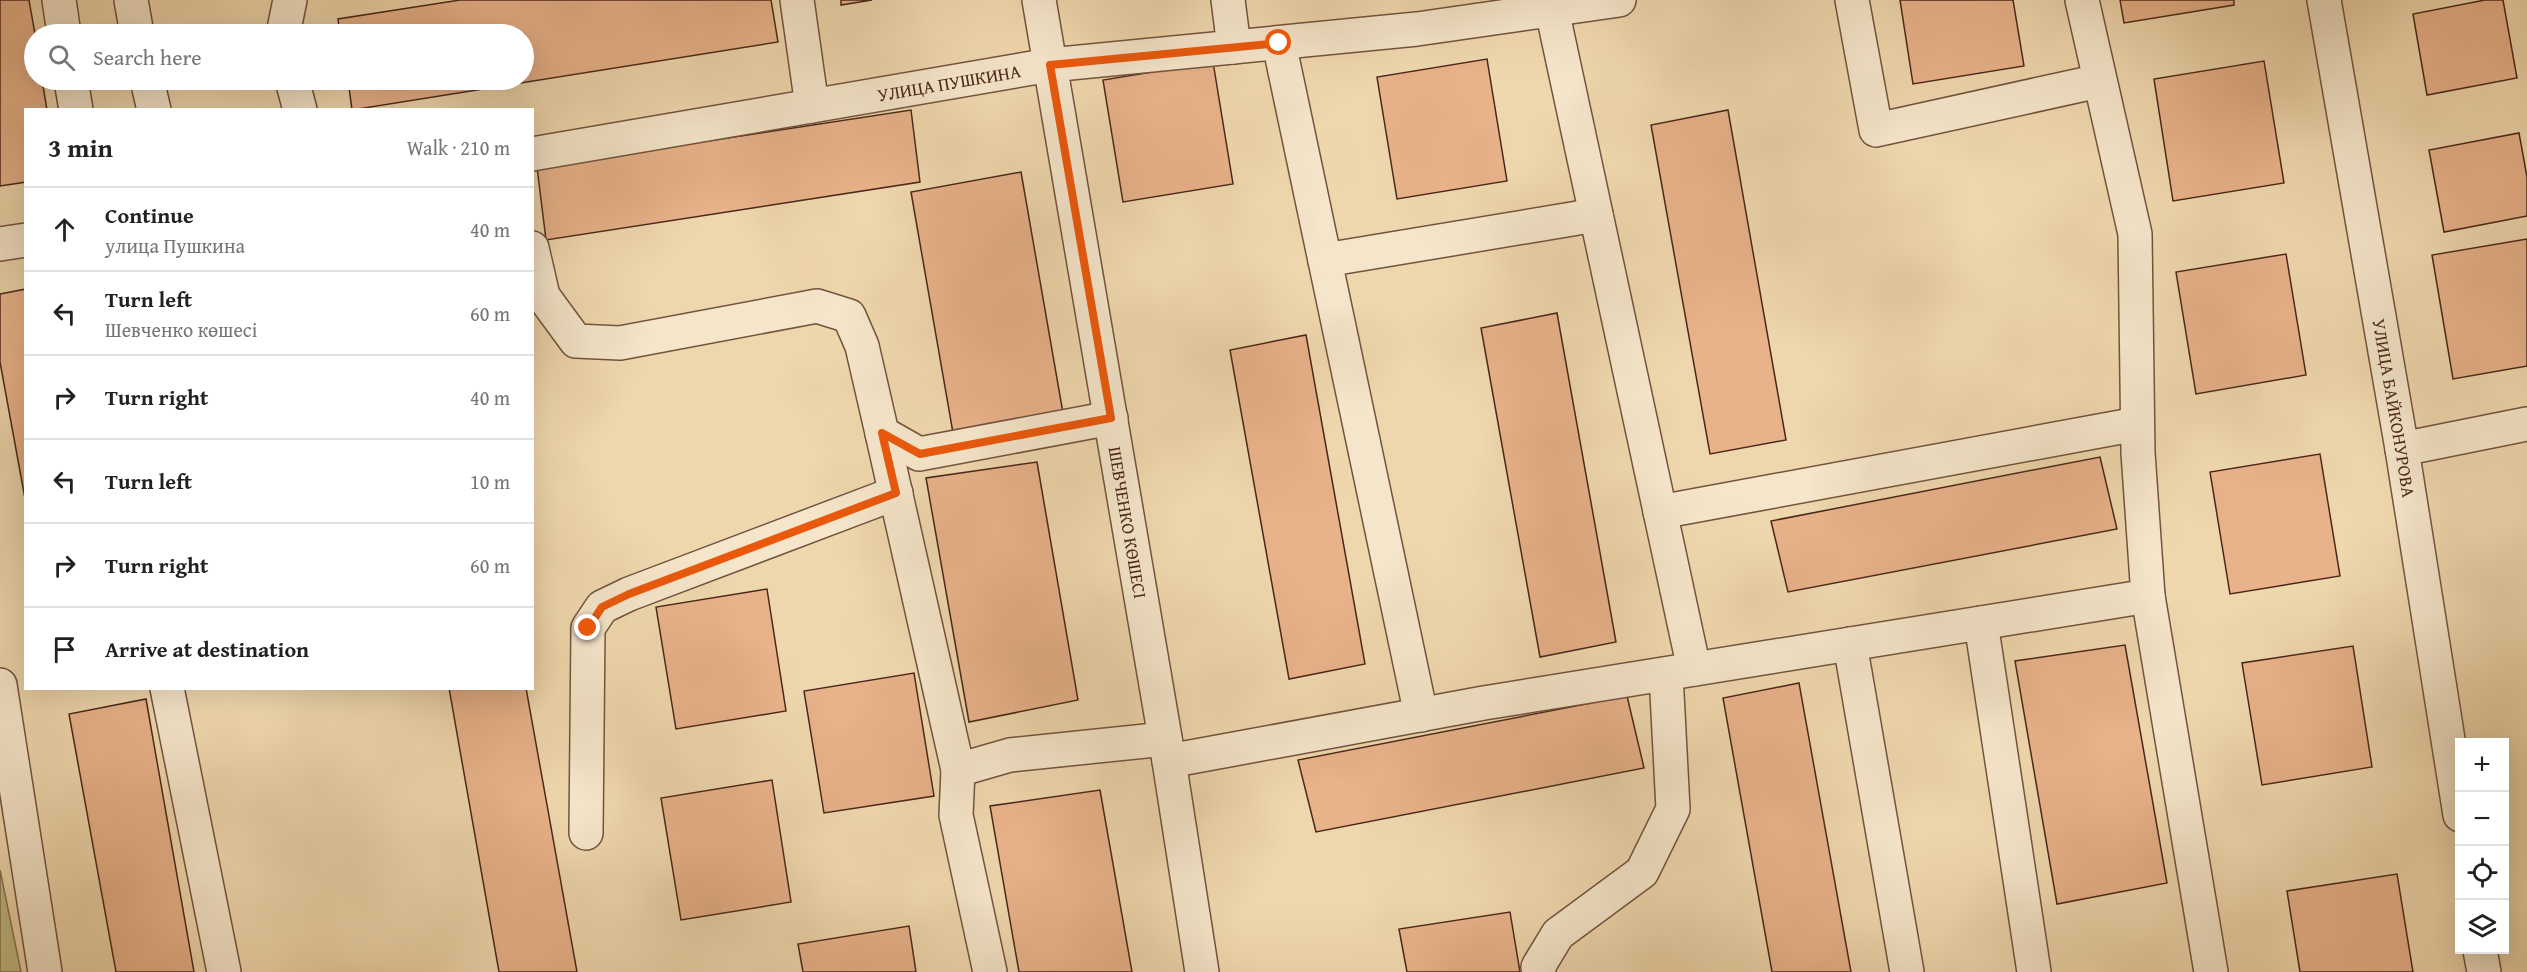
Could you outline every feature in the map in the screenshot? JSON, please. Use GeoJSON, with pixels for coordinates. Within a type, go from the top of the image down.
{"type":"FeatureCollection","features":[{"type":"Feature","properties":{"kind":"street"},"geometry":{"type":"LineString","coordinates":[[59,0],[63,24]]}},
{"type":"Feature","properties":{"kind":"street"},"geometry":{"type":"LineString","coordinates":[[131,0],[135,24]]}},
{"type":"Feature","properties":{"kind":"street"},"geometry":{"type":"LineString","coordinates":[[285,24],[290,0]]}},
{"type":"Feature","properties":{"kind":"street"},"geometry":{"type":"LineString","coordinates":[[797,0],[812,106]]}},
{"type":"Feature","properties":{"kind":"street","name":"ШЕВЧЕНКО КӨШЕСІ"},"geometry":{"type":"LineString","coordinates":[[1039,0],[1167,750],[1202,972]]}},
{"type":"Feature","properties":{"kind":"street"},"geometry":{"type":"LineString","coordinates":[[1228,0],[1233,47]]}},
{"type":"Feature","properties":{"kind":"street","name":"УЛИЦА ПУШКИНА"},"geometry":{"type":"LineString","coordinates":[[534,154],[1050,65],[1417,28],[1619,0]]}},
{"type":"Feature","properties":{"kind":"street"},"geometry":{"type":"LineString","coordinates":[[1852,0],[1876,130],[2099,81]]}},
{"type":"Feature","properties":{"kind":"street"},"geometry":{"type":"LineString","coordinates":[[2082,0],[2135,234],[2137,424],[2148,596],[2211,972]]}},
{"type":"Feature","properties":{"kind":"street","name":"УЛИЦА БАЙКОНУРОВА"},"geometry":{"type":"LineString","coordinates":[[2324,0],[2402,448],[2456,792]]}},
{"type":"Feature","properties":{"kind":"street"},"geometry":{"type":"LineString","coordinates":[[1539,972],[1538,967],[1558,934],[1642,872],[1673,809],[1680,671],[1660,512],[1552,10]]}},
{"type":"Feature","properties":{"kind":"street"},"geometry":{"type":"LineString","coordinates":[[1279,43],[1421,714]]}},
{"type":"Feature","properties":{"kind":"street"},"geometry":{"type":"LineString","coordinates":[[73,90],[76,108]]}},
{"type":"Feature","properties":{"kind":"street"},"geometry":{"type":"LineString","coordinates":[[149,90],[154,108]]}},
{"type":"Feature","properties":{"kind":"street"},"geometry":{"type":"LineString","coordinates":[[295,90],[299,108]]}},
{"type":"Feature","properties":{"kind":"street"},"geometry":{"type":"LineString","coordinates":[[1325,260],[1596,215]]}},
{"type":"Feature","properties":{"kind":"street"},"geometry":{"type":"LineString","coordinates":[[0,244],[24,240]]}},
{"type":"Feature","properties":{"kind":"street"},"geometry":{"type":"LineString","coordinates":[[534,257],[543,296],[576,341],[620,343],[818,306],[849,316],[862,346],[958,770],[956,815],[990,972]]}},
{"type":"Feature","properties":{"kind":"street"},"geometry":{"type":"LineString","coordinates":[[882,433],[920,454],[1111,418]]}},
{"type":"Feature","properties":{"kind":"street"},"geometry":{"type":"LineString","coordinates":[[1660,512],[2137,424]]}},
{"type":"Feature","properties":{"kind":"street"},"geometry":{"type":"LineString","coordinates":[[2402,448],[2527,424]]}},
{"type":"Feature","properties":{"kind":"street"},"geometry":{"type":"LineString","coordinates":[[586,833],[588,628],[602,607],[629,594],[896,493]]}},
{"type":"Feature","properties":{"kind":"street"},"geometry":{"type":"LineString","coordinates":[[958,770],[1010,755],[1167,750],[1421,714],[2148,596]]}},
{"type":"Feature","properties":{"kind":"street"},"geometry":{"type":"LineString","coordinates":[[1982,623],[2034,972]]}},
{"type":"Feature","properties":{"kind":"street"},"geometry":{"type":"LineString","coordinates":[[1850,644],[1907,972]]}},
{"type":"Feature","properties":{"kind":"street"},"geometry":{"type":"LineString","coordinates":[[24,678],[0,684],[45,972]]}},
{"type":"Feature","properties":{"kind":"street"},"geometry":{"type":"LineString","coordinates":[[167,690],[224,972]]}},
{"type":"Feature","properties":{"kind":"street"},"geometry":{"type":"LineString","coordinates":[[2482,954],[2484,972]]}},
{"type":"Feature","properties":{"kind":"shaded area"},"geometry":{"type":"Polygon","coordinates":[[[0,870],[21,972],[0,972],[0,870]]]}},
{"type":"Feature","properties":{"kind":"building"},"geometry":{"type":"Polygon","coordinates":[[[0,0],[29,0],[33,24],[24,24],[24,90],[44,90],[47,108],[24,108],[24,182],[0,186],[0,0]]]}},
{"type":"Feature","properties":{"kind":"building"},"geometry":{"type":"Polygon","coordinates":[[[460,0],[771,0],[778,42],[534,81],[534,24],[339,24],[338,19],[460,0]]]}},
{"type":"Feature","properties":{"kind":"building"},"geometry":{"type":"Polygon","coordinates":[[[841,0],[872,0],[841,5],[841,0]]]}},
{"type":"Feature","properties":{"kind":"building"},"geometry":{"type":"Polygon","coordinates":[[[1900,0],[2013,0],[2024,66],[1913,84],[1900,0]]]}},
{"type":"Feature","properties":{"kind":"building"},"geometry":{"type":"Polygon","coordinates":[[[2120,0],[2234,0],[2234,5],[2124,23],[2120,0]]]}},
{"type":"Feature","properties":{"kind":"building"},"geometry":{"type":"Polygon","coordinates":[[[2485,0],[2503,0],[2517,78],[2427,95],[2413,14],[2485,0]]]}},
{"type":"Feature","properties":{"kind":"building"},"geometry":{"type":"Polygon","coordinates":[[[1487,59],[1507,181],[1397,199],[1377,77],[1487,59]]]}},
{"type":"Feature","properties":{"kind":"building"},"geometry":{"type":"Polygon","coordinates":[[[2264,61],[2284,183],[2173,201],[2154,79],[2264,61]]]}},
{"type":"Feature","properties":{"kind":"building"},"geometry":{"type":"Polygon","coordinates":[[[1213,62],[1233,184],[1123,202],[1103,80],[1213,62]]]}},
{"type":"Feature","properties":{"kind":"building"},"geometry":{"type":"Polygon","coordinates":[[[349,90],[477,90],[365,108],[352,108],[349,90]]]}},
{"type":"Feature","properties":{"kind":"building"},"geometry":{"type":"Polygon","coordinates":[[[911,110],[920,182],[546,240],[537,167],[911,110]]]}},
{"type":"Feature","properties":{"kind":"building"},"geometry":{"type":"Polygon","coordinates":[[[1728,110],[1786,440],[1710,454],[1651,125],[1728,110]]]}},
{"type":"Feature","properties":{"kind":"building"},"geometry":{"type":"Polygon","coordinates":[[[2519,133],[2527,177],[2527,216],[2444,232],[2429,150],[2519,133]]]}},
{"type":"Feature","properties":{"kind":"building"},"geometry":{"type":"Polygon","coordinates":[[[1021,172],[1063,413],[953,433],[911,192],[1021,172]]]}},
{"type":"Feature","properties":{"kind":"building"},"geometry":{"type":"Polygon","coordinates":[[[2527,239],[2527,366],[2453,379],[2432,255],[2527,239]]]}},
{"type":"Feature","properties":{"kind":"building"},"geometry":{"type":"Polygon","coordinates":[[[2286,254],[2306,375],[2196,394],[2176,272],[2286,254]]]}},
{"type":"Feature","properties":{"kind":"building"},"geometry":{"type":"Polygon","coordinates":[[[24,289],[24,493],[0,362],[0,294],[24,289]]]}},
{"type":"Feature","properties":{"kind":"building"},"geometry":{"type":"Polygon","coordinates":[[[1557,313],[1616,642],[1540,657],[1481,328],[1557,313]]]}},
{"type":"Feature","properties":{"kind":"building"},"geometry":{"type":"Polygon","coordinates":[[[1306,335],[1365,664],[1289,679],[1230,350],[1306,335]]]}},
{"type":"Feature","properties":{"kind":"building"},"geometry":{"type":"Polygon","coordinates":[[[2320,454],[2340,576],[2230,594],[2210,472],[2320,454]]]}},
{"type":"Feature","properties":{"kind":"building"},"geometry":{"type":"Polygon","coordinates":[[[2100,457],[2117,529],[1788,592],[1771,521],[2100,457]]]}},
{"type":"Feature","properties":{"kind":"building"},"geometry":{"type":"Polygon","coordinates":[[[1037,462],[1078,700],[969,722],[926,478],[1037,462]]]}},
{"type":"Feature","properties":{"kind":"building"},"geometry":{"type":"Polygon","coordinates":[[[767,589],[786,711],[676,729],[656,607],[767,589]]]}},
{"type":"Feature","properties":{"kind":"building"},"geometry":{"type":"Polygon","coordinates":[[[2125,645],[2167,883],[2057,904],[2015,661],[2125,645]]]}},
{"type":"Feature","properties":{"kind":"building"},"geometry":{"type":"Polygon","coordinates":[[[2353,646],[2372,767],[2262,785],[2242,663],[2353,646]]]}},
{"type":"Feature","properties":{"kind":"building"},"geometry":{"type":"Polygon","coordinates":[[[914,673],[934,796],[824,813],[804,691],[914,673]]]}},
{"type":"Feature","properties":{"kind":"building"},"geometry":{"type":"Polygon","coordinates":[[[1799,683],[1851,972],[1772,972],[1723,698],[1799,683]]]}},
{"type":"Feature","properties":{"kind":"building"},"geometry":{"type":"Polygon","coordinates":[[[449,690],[526,690],[577,972],[499,972],[449,690]]]}},
{"type":"Feature","properties":{"kind":"building"},"geometry":{"type":"Polygon","coordinates":[[[1627,696],[1644,768],[1316,832],[1298,760],[1627,696]]]}},
{"type":"Feature","properties":{"kind":"building"},"geometry":{"type":"Polygon","coordinates":[[[146,699],[194,972],[116,972],[69,714],[146,699]]]}},
{"type":"Feature","properties":{"kind":"building"},"geometry":{"type":"Polygon","coordinates":[[[772,780],[791,902],[681,920],[661,798],[772,780]]]}},
{"type":"Feature","properties":{"kind":"building"},"geometry":{"type":"Polygon","coordinates":[[[1100,790],[1132,972],[1019,972],[990,806],[1100,790]]]}},
{"type":"Feature","properties":{"kind":"building"},"geometry":{"type":"Polygon","coordinates":[[[2397,874],[2413,972],[2300,972],[2287,891],[2397,874]]]}},
{"type":"Feature","properties":{"kind":"building"},"geometry":{"type":"Polygon","coordinates":[[[1510,912],[1520,972],[1407,972],[1399,929],[1510,912]]]}},
{"type":"Feature","properties":{"kind":"building"},"geometry":{"type":"Polygon","coordinates":[[[909,926],[916,972],[803,972],[798,944],[909,926]]]}},
{"type":"Feature","properties":{"kind":"route"},"geometry":{"type":"LineString","coordinates":[[588,628],[602,607],[629,594],[896,493],[882,433],[920,454],[1111,418],[1050,65],[1279,43]]}}]}
